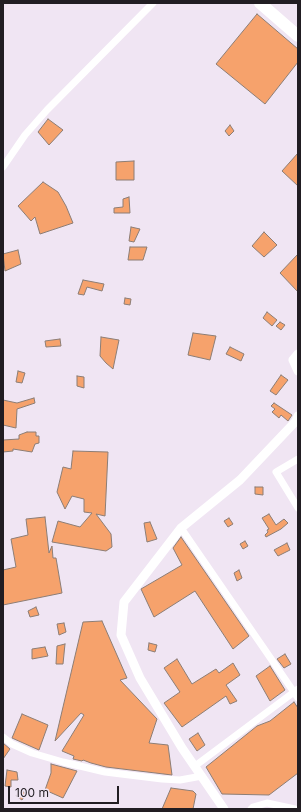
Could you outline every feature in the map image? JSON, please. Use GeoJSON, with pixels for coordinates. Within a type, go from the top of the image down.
{"type":"FeatureCollection","features":[{"type":"Feature","properties":{"kind":"highway"},"geometry":{"type":"LineString","coordinates":[[260,3],[298,36]]}},
{"type":"Feature","properties":{"kind":"street"},"geometry":{"type":"LineString","coordinates":[[3,166],[25,135],[47,110],[153,3]]}},
{"type":"Feature","properties":{"kind":"street"},"geometry":{"type":"LineString","coordinates":[[298,354],[293,360],[298,371]]}},
{"type":"Feature","properties":{"kind":"street"},"geometry":{"type":"LineString","coordinates":[[224,809],[195,766],[140,678],[121,635],[124,602],[181,528],[240,480],[296,420],[298,416]]}},
{"type":"Feature","properties":{"kind":"street"},"geometry":{"type":"LineString","coordinates":[[298,458],[276,472],[298,508]]}},
{"type":"Feature","properties":{"kind":"street"},"geometry":{"type":"LineString","coordinates":[[181,528],[297,692],[195,766]]}},
{"type":"Feature","properties":{"kind":"street"},"geometry":{"type":"LineString","coordinates":[[3,737],[12,744],[32,753],[105,772],[180,780],[202,776]]}},
{"type":"Feature","properties":{"kind":"street"},"geometry":{"type":"LineString","coordinates":[[251,809],[267,803],[295,809]]}},
{"type":"Feature","properties":{"kind":"building"},"geometry":{"type":"Polygon","coordinates":[[[257,14],[298,49],[298,62],[265,104],[216,64],[257,14]]]}},
{"type":"Feature","properties":{"kind":"building"},"geometry":{"type":"Polygon","coordinates":[[[48,119],[63,130],[49,145],[38,132],[48,119]]]}},
{"type":"Feature","properties":{"kind":"building"},"geometry":{"type":"Polygon","coordinates":[[[230,125],[234,131],[229,136],[225,131],[230,125]]]}},
{"type":"Feature","properties":{"kind":"building"},"geometry":{"type":"Polygon","coordinates":[[[298,153],[298,186],[282,171],[298,153]]]}},
{"type":"Feature","properties":{"kind":"building"},"geometry":{"type":"Polygon","coordinates":[[[134,161],[134,180],[116,180],[116,162],[134,161]]]}},
{"type":"Feature","properties":{"kind":"building"},"geometry":{"type":"Polygon","coordinates":[[[43,182],[58,192],[73,223],[40,234],[35,217],[31,221],[18,206],[43,182]]]}},
{"type":"Feature","properties":{"kind":"building"},"geometry":{"type":"Polygon","coordinates":[[[129,197],[130,213],[114,213],[114,208],[123,207],[123,199],[129,197]]]}},
{"type":"Feature","properties":{"kind":"building"},"geometry":{"type":"Polygon","coordinates":[[[131,227],[140,229],[134,242],[129,241],[131,227]]]}},
{"type":"Feature","properties":{"kind":"building"},"geometry":{"type":"Polygon","coordinates":[[[264,232],[277,245],[264,257],[252,246],[264,232]]]}},
{"type":"Feature","properties":{"kind":"building"},"geometry":{"type":"Polygon","coordinates":[[[130,247],[147,247],[143,260],[128,260],[130,247]]]}},
{"type":"Feature","properties":{"kind":"building"},"geometry":{"type":"Polygon","coordinates":[[[18,250],[21,264],[5,271],[3,254],[18,250]]]}},
{"type":"Feature","properties":{"kind":"building"},"geometry":{"type":"Polygon","coordinates":[[[298,254],[298,292],[280,273],[298,254]]]}},
{"type":"Feature","properties":{"kind":"building"},"geometry":{"type":"Polygon","coordinates":[[[83,280],[104,284],[102,291],[87,287],[84,295],[78,294],[83,280]]]}},
{"type":"Feature","properties":{"kind":"building"},"geometry":{"type":"Polygon","coordinates":[[[125,298],[131,299],[130,305],[124,304],[125,298]]]}},
{"type":"Feature","properties":{"kind":"building"},"geometry":{"type":"Polygon","coordinates":[[[267,312],[277,320],[272,326],[263,318],[267,312]]]}},
{"type":"Feature","properties":{"kind":"building"},"geometry":{"type":"Polygon","coordinates":[[[280,322],[285,325],[281,330],[276,326],[280,322]]]}},
{"type":"Feature","properties":{"kind":"building"},"geometry":{"type":"Polygon","coordinates":[[[193,333],[216,336],[210,360],[188,355],[193,333]]]}},
{"type":"Feature","properties":{"kind":"building"},"geometry":{"type":"Polygon","coordinates":[[[101,337],[119,340],[113,369],[100,356],[101,337]]]}},
{"type":"Feature","properties":{"kind":"building"},"geometry":{"type":"Polygon","coordinates":[[[60,339],[61,346],[46,347],[45,341],[60,339]]]}},
{"type":"Feature","properties":{"kind":"building"},"geometry":{"type":"Polygon","coordinates":[[[230,347],[244,354],[241,361],[226,354],[230,347]]]}},
{"type":"Feature","properties":{"kind":"building"},"geometry":{"type":"Polygon","coordinates":[[[18,371],[25,373],[22,383],[16,382],[18,371]]]}},
{"type":"Feature","properties":{"kind":"building"},"geometry":{"type":"Polygon","coordinates":[[[281,375],[288,380],[276,395],[270,391],[281,375]]]}},
{"type":"Feature","properties":{"kind":"building"},"geometry":{"type":"Polygon","coordinates":[[[77,376],[84,377],[84,388],[77,386],[77,376]]]}},
{"type":"Feature","properties":{"kind":"building"},"geometry":{"type":"Polygon","coordinates":[[[34,398],[35,403],[17,409],[16,428],[3,425],[3,400],[17,403],[34,398]]]}},
{"type":"Feature","properties":{"kind":"building"},"geometry":{"type":"Polygon","coordinates":[[[274,403],[292,415],[288,421],[281,415],[279,418],[272,412],[275,409],[271,406],[274,403]]]}},
{"type":"Feature","properties":{"kind":"building"},"geometry":{"type":"Polygon","coordinates":[[[27,432],[36,432],[36,436],[39,436],[39,443],[35,444],[32,452],[13,449],[13,451],[3,452],[3,440],[19,439],[19,435],[27,432]]]}},
{"type":"Feature","properties":{"kind":"building"},"geometry":{"type":"Polygon","coordinates":[[[73,451],[108,452],[105,516],[96,514],[111,534],[112,547],[106,551],[52,542],[58,521],[80,527],[92,513],[84,512],[84,499],[72,496],[65,509],[57,492],[63,467],[71,469],[73,451]]]}},
{"type":"Feature","properties":{"kind":"building"},"geometry":{"type":"Polygon","coordinates":[[[255,487],[263,487],[263,495],[255,494],[255,487]]]}},
{"type":"Feature","properties":{"kind":"building"},"geometry":{"type":"Polygon","coordinates":[[[269,514],[276,525],[284,519],[288,523],[281,529],[266,537],[265,535],[269,529],[262,518],[269,514]]]}},
{"type":"Feature","properties":{"kind":"building"},"geometry":{"type":"Polygon","coordinates":[[[45,517],[49,553],[52,546],[53,558],[56,558],[62,593],[3,605],[3,570],[16,567],[11,539],[28,535],[26,519],[45,517]]]}},
{"type":"Feature","properties":{"kind":"building"},"geometry":{"type":"Polygon","coordinates":[[[229,518],[233,524],[228,527],[224,521],[229,518]]]}},
{"type":"Feature","properties":{"kind":"building"},"geometry":{"type":"Polygon","coordinates":[[[150,522],[157,539],[147,542],[144,523],[150,522]]]}},
{"type":"Feature","properties":{"kind":"building"},"geometry":{"type":"Polygon","coordinates":[[[181,537],[249,636],[233,649],[195,591],[154,617],[141,589],[182,565],[173,548],[181,537]]]}},
{"type":"Feature","properties":{"kind":"building"},"geometry":{"type":"Polygon","coordinates":[[[245,541],[248,546],[243,549],[240,544],[245,541]]]}},
{"type":"Feature","properties":{"kind":"building"},"geometry":{"type":"Polygon","coordinates":[[[287,543],[290,550],[278,556],[274,550],[287,543]]]}},
{"type":"Feature","properties":{"kind":"building"},"geometry":{"type":"Polygon","coordinates":[[[239,570],[242,578],[237,581],[234,573],[239,570]]]}},
{"type":"Feature","properties":{"kind":"building"},"geometry":{"type":"Polygon","coordinates":[[[36,607],[39,615],[30,617],[28,611],[36,607]]]}},
{"type":"Feature","properties":{"kind":"building"},"geometry":{"type":"Polygon","coordinates":[[[102,621],[127,678],[120,680],[157,719],[149,743],[168,745],[172,775],[106,767],[83,760],[73,759],[74,756],[62,751],[84,715],[81,713],[55,741],[83,622],[102,621]]]}},
{"type":"Feature","properties":{"kind":"building"},"geometry":{"type":"Polygon","coordinates":[[[64,623],[66,632],[59,635],[57,624],[64,623]]]}},
{"type":"Feature","properties":{"kind":"building"},"geometry":{"type":"Polygon","coordinates":[[[149,643],[157,645],[155,652],[148,650],[149,643]]]}},
{"type":"Feature","properties":{"kind":"building"},"geometry":{"type":"Polygon","coordinates":[[[65,644],[63,664],[56,664],[57,646],[65,644]]]}},
{"type":"Feature","properties":{"kind":"building"},"geometry":{"type":"Polygon","coordinates":[[[45,647],[48,656],[32,659],[32,649],[45,647]]]}},
{"type":"Feature","properties":{"kind":"building"},"geometry":{"type":"Polygon","coordinates":[[[285,654],[291,664],[284,668],[277,659],[285,654]]]}},
{"type":"Feature","properties":{"kind":"building"},"geometry":{"type":"Polygon","coordinates":[[[177,659],[192,684],[216,669],[219,673],[233,663],[240,675],[226,685],[237,701],[230,704],[226,696],[182,727],[164,703],[180,692],[164,668],[177,659]]]}},
{"type":"Feature","properties":{"kind":"building"},"geometry":{"type":"Polygon","coordinates":[[[270,666],[285,690],[270,701],[256,676],[270,666]]]}},
{"type":"Feature","properties":{"kind":"building"},"geometry":{"type":"Polygon","coordinates":[[[294,702],[298,708],[298,773],[269,795],[222,794],[206,767],[257,726],[270,721],[294,702]]]}},
{"type":"Feature","properties":{"kind":"building"},"geometry":{"type":"Polygon","coordinates":[[[22,714],[48,725],[39,750],[12,738],[22,714]]]}},
{"type":"Feature","properties":{"kind":"building"},"geometry":{"type":"Polygon","coordinates":[[[198,733],[205,745],[197,751],[189,739],[198,733]]]}},
{"type":"Feature","properties":{"kind":"building"},"geometry":{"type":"Polygon","coordinates":[[[3,743],[10,749],[3,759],[3,743]]]}},
{"type":"Feature","properties":{"kind":"building"},"geometry":{"type":"Polygon","coordinates":[[[51,764],[77,771],[63,798],[45,790],[51,773],[51,764]]]}},
{"type":"Feature","properties":{"kind":"building"},"geometry":{"type":"Polygon","coordinates":[[[7,770],[17,772],[18,780],[11,780],[11,787],[5,786],[7,770]]]}},
{"type":"Feature","properties":{"kind":"building"},"geometry":{"type":"Polygon","coordinates":[[[171,788],[193,791],[196,794],[193,809],[162,809],[171,788]]]}},
{"type":"Feature","properties":{"kind":"building"},"geometry":{"type":"Polygon","coordinates":[[[21,790],[26,794],[22,800],[16,796],[21,790]]]}}]}
